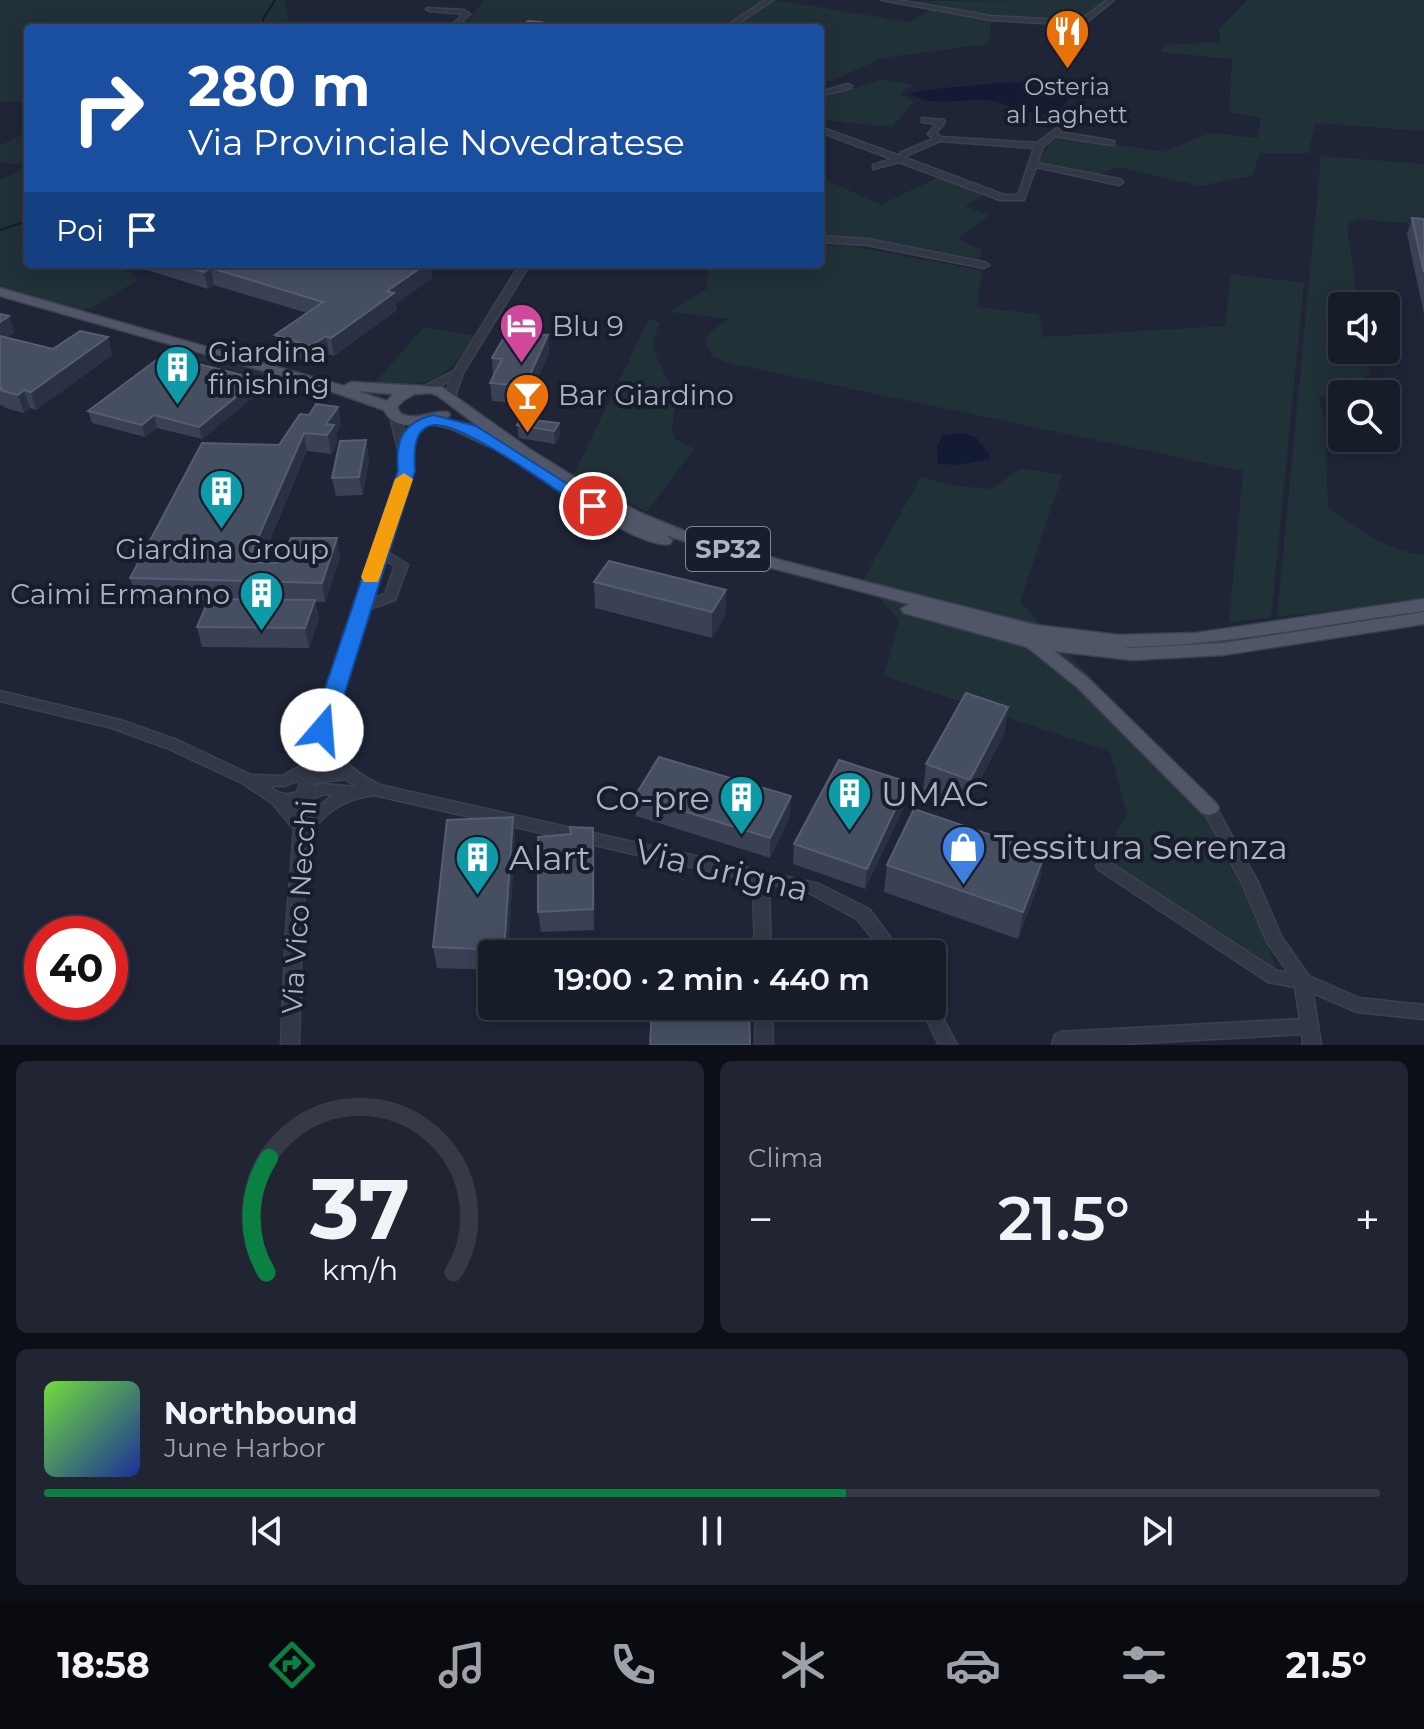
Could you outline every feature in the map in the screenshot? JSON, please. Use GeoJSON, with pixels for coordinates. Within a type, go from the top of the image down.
{"type":"FeatureCollection","features":[{"type":"Feature","properties":{"kind":"main road"},"geometry":{"type":"LineString","coordinates":[[0,292],[318,382],[407,421],[430,421],[448,412],[451,399],[440,391],[426,389],[409,391],[318,382]]}},
{"type":"Feature","properties":{"kind":"main road"},"geometry":{"type":"LineString","coordinates":[[392,412],[394,399],[409,391]]}},
{"type":"Feature","properties":{"kind":"main road","name":"SP32"},"geometry":{"type":"LineString","coordinates":[[451,399],[559,473],[655,525],[743,553],[1032,630],[1094,639],[1166,641],[1220,636],[1424,605]]}},
{"type":"Feature","properties":{"kind":"main road","name":"SP32"},"geometry":{"type":"LineString","coordinates":[[430,421],[476,433],[593,506],[647,534],[1031,642],[1099,653],[1180,654],[1424,618]]}},
{"type":"Feature","properties":{"kind":"main road"},"geometry":{"type":"LineString","coordinates":[[1031,642],[1083,683],[1209,808]]}},
{"type":"Feature","properties":{"kind":"street"},"geometry":{"type":"LineString","coordinates":[[732,24],[770,0]]}},
{"type":"Feature","properties":{"kind":"street"},"geometry":{"type":"LineString","coordinates":[[885,0],[991,18],[1081,23]]}},
{"type":"Feature","properties":{"kind":"street"},"geometry":{"type":"LineString","coordinates":[[1077,41],[1081,23],[1111,0]]}},
{"type":"Feature","properties":{"kind":"street"},"geometry":{"type":"LineString","coordinates":[[429,9],[467,14],[456,24]]}},
{"type":"Feature","properties":{"kind":"street"},"geometry":{"type":"LineString","coordinates":[[824,93],[848,86]]}},
{"type":"Feature","properties":{"kind":"street"},"geometry":{"type":"LineString","coordinates":[[925,120],[941,122],[932,134],[939,139]]}},
{"type":"Feature","properties":{"kind":"street"},"geometry":{"type":"LineString","coordinates":[[824,130],[897,155],[1003,198],[1021,198],[1039,146],[1055,132],[1111,143]]}},
{"type":"Feature","properties":{"kind":"street"},"geometry":{"type":"LineString","coordinates":[[876,167],[897,155],[939,139],[1039,146]]}},
{"type":"Feature","properties":{"kind":"street"},"geometry":{"type":"LineString","coordinates":[[1032,164],[1119,182]]}},
{"type":"Feature","properties":{"kind":"street"},"geometry":{"type":"LineString","coordinates":[[824,239],[867,242],[984,265]]}},
{"type":"Feature","properties":{"kind":"street"},"geometry":{"type":"LineString","coordinates":[[451,399],[458,373],[523,268]]}},
{"type":"Feature","properties":{"kind":"street"},"geometry":{"type":"LineString","coordinates":[[426,389],[458,373]]}},
{"type":"Feature","properties":{"kind":"street","name":"Via Vico Necchi"},"geometry":{"type":"LineString","coordinates":[[290,1045],[294,930],[305,797],[322,730],[407,471],[404,449],[392,412]]}},
{"type":"Feature","properties":{"kind":"street"},"geometry":{"type":"LineString","coordinates":[[404,449],[411,434],[430,421]]}},
{"type":"Feature","properties":{"kind":"street"},"geometry":{"type":"LineString","coordinates":[[361,607],[390,597],[402,565],[379,552]]}},
{"type":"Feature","properties":{"kind":"street"},"geometry":{"type":"LineString","coordinates":[[0,696],[115,724],[172,744],[247,779],[277,799],[303,829],[348,791]]}},
{"type":"Feature","properties":{"kind":"street"},"geometry":{"type":"LineString","coordinates":[[322,730],[333,757],[345,774]]}},
{"type":"Feature","properties":{"kind":"street"},"geometry":{"type":"LineString","coordinates":[[247,779],[284,781],[310,772],[345,774]]}},
{"type":"Feature","properties":{"kind":"street"},"geometry":{"type":"LineString","coordinates":[[310,772],[323,789]]}},
{"type":"Feature","properties":{"kind":"street","name":"Via Grigna"},"geometry":{"type":"LineString","coordinates":[[345,774],[376,790],[813,888],[863,914],[884,940]]}},
{"type":"Feature","properties":{"kind":"street"},"geometry":{"type":"LineString","coordinates":[[277,799],[305,797],[323,789],[376,790]]}},
{"type":"Feature","properties":{"kind":"street"},"geometry":{"type":"LineString","coordinates":[[1209,808],[1250,882],[1274,939],[1303,981],[1312,1045]]}},
{"type":"Feature","properties":{"kind":"street"},"geometry":{"type":"LineString","coordinates":[[1104,866],[1274,977],[1303,981],[1357,1005],[1424,1012]]}},
{"type":"Feature","properties":{"kind":"street"},"geometry":{"type":"LineString","coordinates":[[761,877],[763,940]]}},
{"type":"Feature","properties":{"kind":"street"},"geometry":{"type":"LineString","coordinates":[[764,1020],[764,1045]]}},
{"type":"Feature","properties":{"kind":"street"},"geometry":{"type":"LineString","coordinates":[[935,1020],[948,1045]]}},
{"type":"Feature","properties":{"kind":"street"},"geometry":{"type":"LineString","coordinates":[[1061,1045],[1061,1040],[1309,1026]]}},
{"type":"Feature","properties":{"kind":"shaded area"},"geometry":{"type":"Polygon","coordinates":[[[0,0],[284,0],[289,24],[24,24],[24,101],[0,102],[0,0]]]}},
{"type":"Feature","properties":{"kind":"shaded area"},"geometry":{"type":"Polygon","coordinates":[[[484,0],[766,0],[729,24],[467,22],[484,0]]]}},
{"type":"Feature","properties":{"kind":"shaded area"},"geometry":{"type":"Polygon","coordinates":[[[775,0],[909,22],[929,10],[884,1],[1108,0],[1086,22],[992,18],[988,44],[882,58],[831,81],[824,80],[824,24],[737,24],[775,0]]]}},
{"type":"Feature","properties":{"kind":"shaded area"},"geometry":{"type":"Polygon","coordinates":[[[1247,0],[1424,0],[1424,131],[1316,123],[1308,153],[1260,153],[1252,176],[1200,186],[1118,167],[1098,175],[1037,163],[1055,135],[1164,152],[1210,133],[1258,138],[1261,118],[1229,112],[1232,59],[1161,52],[1163,45],[1220,42],[1219,29],[1247,0]]]}},
{"type":"Feature","properties":{"kind":"shaded area"},"geometry":{"type":"Polygon","coordinates":[[[881,80],[914,85],[900,94],[914,102],[892,127],[824,120],[824,97],[881,80]]]}},
{"type":"Feature","properties":{"kind":"shaded area"},"geometry":{"type":"Polygon","coordinates":[[[24,134],[24,165],[0,163],[0,145],[24,134]]]}},
{"type":"Feature","properties":{"kind":"shaded area"},"geometry":{"type":"Polygon","coordinates":[[[1321,156],[1424,164],[1424,225],[1360,219],[1350,222],[1347,228],[1357,292],[1328,292],[1328,364],[1369,364],[1370,374],[1357,380],[1328,380],[1328,394],[1319,398],[1325,421],[1328,508],[1386,544],[1424,555],[1424,600],[1277,617],[1321,156]]]}},
{"type":"Feature","properties":{"kind":"shaded area"},"geometry":{"type":"Polygon","coordinates":[[[24,168],[24,268],[115,268],[135,274],[136,281],[92,308],[80,310],[0,287],[0,180],[24,168]]]}},
{"type":"Feature","properties":{"kind":"shaded area"},"geometry":{"type":"Polygon","coordinates":[[[939,177],[985,195],[965,206],[989,215],[958,239],[982,250],[979,260],[883,242],[824,235],[824,179],[881,205],[939,177]]]}},
{"type":"Feature","properties":{"kind":"shaded area"},"geometry":{"type":"Polygon","coordinates":[[[824,245],[852,246],[982,271],[977,307],[1039,314],[1043,337],[1225,326],[1231,274],[1304,283],[1271,618],[1229,622],[1243,471],[733,364],[712,357],[705,340],[710,332],[729,319],[670,312],[706,289],[709,268],[824,268],[824,245]]]}},
{"type":"Feature","properties":{"kind":"shaded area"},"geometry":{"type":"Polygon","coordinates":[[[649,319],[660,323],[653,349],[676,398],[672,428],[675,439],[694,449],[647,512],[573,476],[649,319]]]}},
{"type":"Feature","properties":{"kind":"shaded area"},"geometry":{"type":"Polygon","coordinates":[[[424,327],[476,336],[444,373],[433,379],[408,385],[373,385],[424,327]]]}},
{"type":"Feature","properties":{"kind":"shaded area"},"geometry":{"type":"Polygon","coordinates":[[[205,355],[280,376],[284,382],[280,387],[264,384],[267,380],[189,358],[205,355]]]}},
{"type":"Feature","properties":{"kind":"shaded area"},"geometry":{"type":"Polygon","coordinates":[[[1021,468],[1062,475],[1020,602],[1217,812],[1278,973],[1104,859],[1127,813],[1110,752],[884,676],[899,620],[863,580],[921,477],[956,486],[991,489],[1021,468]]]}},
{"type":"Feature","properties":{"kind":"water"},"geometry":{"type":"Polygon","coordinates":[[[1017,82],[1070,95],[1063,106],[1043,114],[984,100],[937,101],[909,94],[942,88],[1017,82]]]}},
{"type":"Feature","properties":{"kind":"water"},"geometry":{"type":"Polygon","coordinates":[[[963,433],[976,437],[989,459],[958,465],[938,464],[937,446],[943,435],[963,433]]]}},
{"type":"Feature","properties":{"kind":"building"},"geometry":{"type":"Polygon","coordinates":[[[1412,218],[1424,219],[1424,272],[1412,218]]]}},
{"type":"Feature","properties":{"kind":"building"},"geometry":{"type":"Polygon","coordinates":[[[211,268],[420,268],[387,291],[394,293],[331,338],[326,336],[311,346],[275,335],[323,302],[211,268]]]}},
{"type":"Feature","properties":{"kind":"building"},"geometry":{"type":"Polygon","coordinates":[[[80,331],[108,337],[31,392],[24,390],[18,395],[0,390],[0,336],[53,349],[80,331]]]}},
{"type":"Feature","properties":{"kind":"building"},"geometry":{"type":"Polygon","coordinates":[[[507,332],[548,335],[525,386],[490,383],[502,359],[492,358],[507,332]]]}},
{"type":"Feature","properties":{"kind":"building","name":"Giardina finishing"},"geometry":{"type":"Polygon","coordinates":[[[163,355],[258,379],[199,427],[154,415],[142,425],[88,411],[163,355]]]}},
{"type":"Feature","properties":{"kind":"building","name":"Giardina Group"},"geometry":{"type":"Polygon","coordinates":[[[316,404],[338,407],[326,424],[334,425],[327,435],[304,433],[247,563],[281,563],[291,538],[337,538],[322,583],[130,578],[202,443],[279,445],[300,414],[309,415],[316,404]]]}},
{"type":"Feature","properties":{"kind":"building"},"geometry":{"type":"Polygon","coordinates":[[[525,412],[537,413],[533,420],[559,423],[554,431],[517,425],[525,412]]]}},
{"type":"Feature","properties":{"kind":"building"},"geometry":{"type":"Polygon","coordinates":[[[366,440],[359,477],[332,478],[340,441],[366,440]]]}},
{"type":"Feature","properties":{"kind":"building"},"geometry":{"type":"Polygon","coordinates":[[[609,561],[726,590],[712,612],[594,582],[609,561]]]}},
{"type":"Feature","properties":{"kind":"building"},"geometry":{"type":"Polygon","coordinates":[[[209,599],[315,600],[305,628],[197,627],[209,599]]]}},
{"type":"Feature","properties":{"kind":"building"},"geometry":{"type":"Polygon","coordinates":[[[966,693],[1008,707],[970,780],[926,764],[966,693]]]}},
{"type":"Feature","properties":{"kind":"building"},"geometry":{"type":"Polygon","coordinates":[[[659,757],[791,796],[770,838],[635,796],[659,757]]]}},
{"type":"Feature","properties":{"kind":"building","name":"UMAC"},"geometry":{"type":"Polygon","coordinates":[[[839,760],[908,782],[867,869],[794,844],[839,760]]]}},
{"type":"Feature","properties":{"kind":"building"},"geometry":{"type":"Polygon","coordinates":[[[914,809],[1045,853],[1023,912],[887,865],[914,809]]]}},
{"type":"Feature","properties":{"kind":"building","name":"Alart"},"geometry":{"type":"Polygon","coordinates":[[[513,817],[505,940],[478,940],[478,949],[433,947],[447,820],[513,817]]]}},
{"type":"Feature","properties":{"kind":"building"},"geometry":{"type":"Polygon","coordinates":[[[570,827],[593,828],[593,909],[538,912],[538,837],[571,834],[570,827]]]}},
{"type":"Feature","properties":{"kind":"building"},"geometry":{"type":"Polygon","coordinates":[[[651,1020],[749,1020],[750,1045],[650,1045],[651,1020]]]}},
{"type":"Feature","properties":{"kind":"waterway"},"geometry":{"type":"LineString","coordinates":[[263,24],[275,0]]}},
{"type":"Feature","properties":{"kind":"waterway"},"geometry":{"type":"LineString","coordinates":[[0,230],[24,222]]}},
{"type":"Feature","properties":{"kind":"slow traffic"},"geometry":{"type":"LineString","coordinates":[[371,577],[404,479]]}},
{"type":"Feature","properties":{"kind":"place","name":"Osteria al Laghett"},"geometry":{"type":"Point","coordinates":[1067,71]}},
{"type":"Feature","properties":{"kind":"place","name":"Blu 9"},"geometry":{"type":"Point","coordinates":[521,365]}},
{"type":"Feature","properties":{"kind":"place","name":"Giardina finishing"},"geometry":{"type":"Point","coordinates":[177,407]}},
{"type":"Feature","properties":{"kind":"place","name":"Bar Giardino"},"geometry":{"type":"Point","coordinates":[527,434]}},
{"type":"Feature","properties":{"kind":"place","name":"Giardina Group"},"geometry":{"type":"Point","coordinates":[222,531]}},
{"type":"Feature","properties":{"kind":"place","name":"Caimi Ermanno"},"geometry":{"type":"Point","coordinates":[261,633]}},
{"type":"Feature","properties":{"kind":"place","name":"UMAC"},"geometry":{"type":"Point","coordinates":[850,833]}},
{"type":"Feature","properties":{"kind":"place","name":"Co-pre"},"geometry":{"type":"Point","coordinates":[741,837]}},
{"type":"Feature","properties":{"kind":"place","name":"Tessitura Serenza"},"geometry":{"type":"Point","coordinates":[963,886]}},
{"type":"Feature","properties":{"kind":"place","name":"Alart"},"geometry":{"type":"Point","coordinates":[478,897]}},
{"type":"Feature","properties":{"kind":"route"},"geometry":{"type":"LineString","coordinates":[[322,730],[407,471],[404,449],[411,434],[426,421],[455,424],[470,430],[593,506]]}}]}
